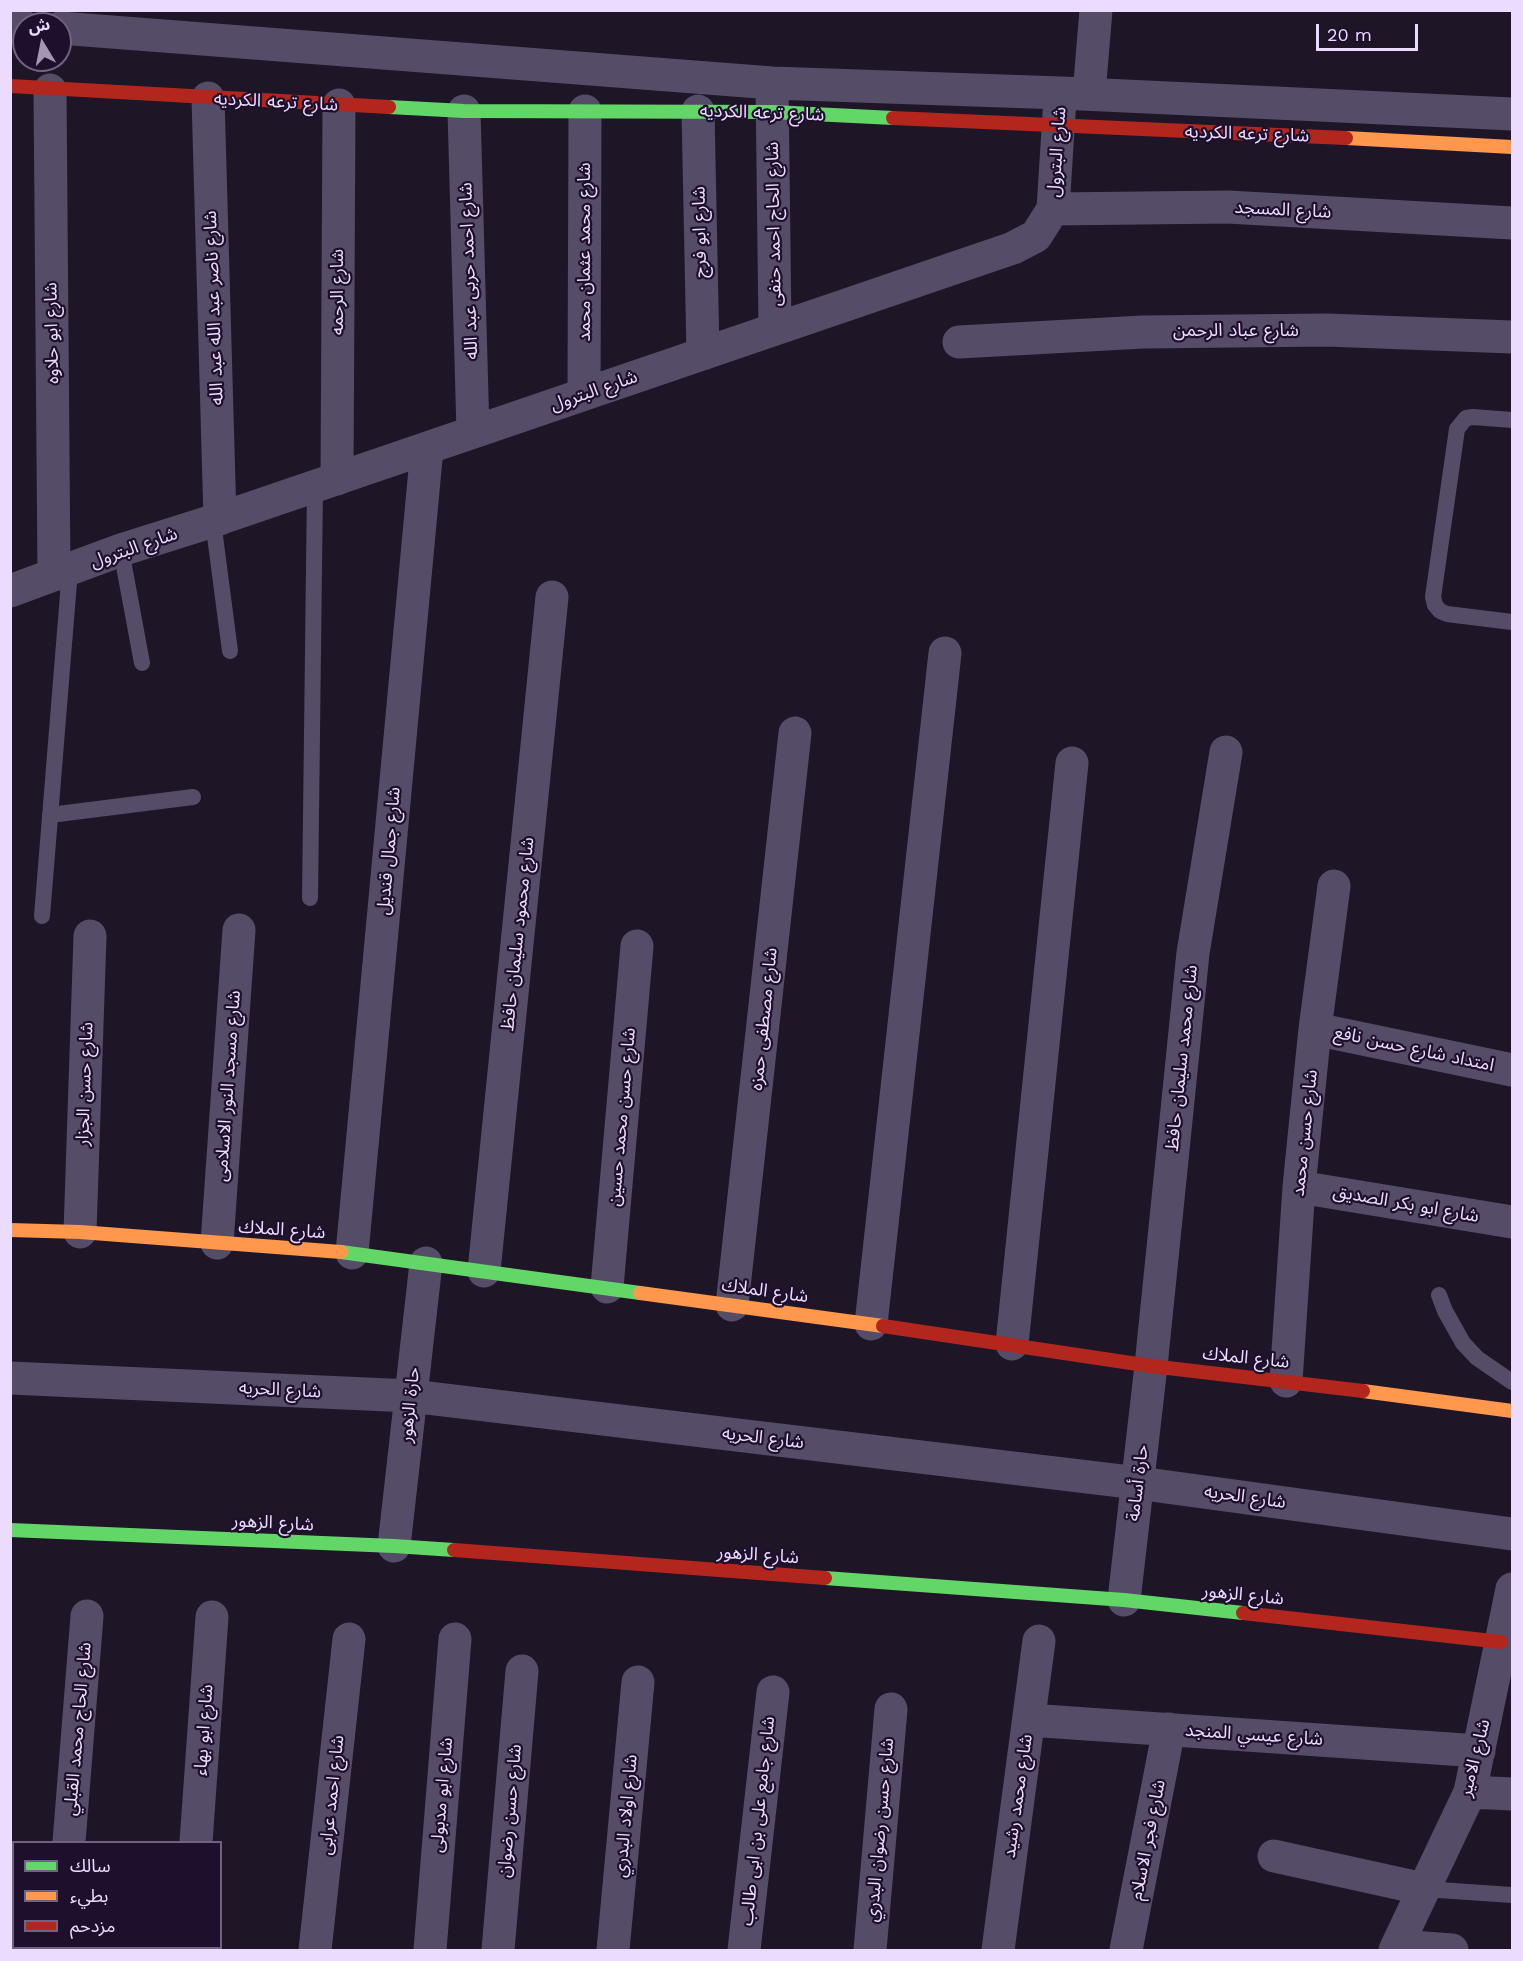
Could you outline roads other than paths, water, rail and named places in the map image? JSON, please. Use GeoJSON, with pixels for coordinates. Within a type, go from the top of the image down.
{"type":"FeatureCollection","features":[{"type":"Feature","properties":{"kind":"street","name":"شارع البترول"},"geometry":{"type":"LineString","coordinates":[[10,591],[121,550],[217,520],[1013,248],[1036,236],[1053,209],[1058,127],[1075,94],[1096,10]]}},
{"type":"Feature","properties":{"kind":"street","name":"شارع ترعه الكرديه"},"geometry":{"type":"LineString","coordinates":[[72,29],[1058,127],[1512,147]]}},
{"type":"Feature","properties":{"kind":"street","name":"شارع ترعه الكرديه"},"geometry":{"type":"LineString","coordinates":[[10,87],[464,111],[698,111],[772,97],[1075,94],[1512,114]]}},
{"type":"Feature","properties":{"kind":"street","name":"شارع ابو حلاوه"},"geometry":{"type":"LineString","coordinates":[[50,90],[62,573]]}},
{"type":"Feature","properties":{"kind":"street","name":"شارع الحاج احمد حنفى"},"geometry":{"type":"LineString","coordinates":[[772,97],[775,329]]}},
{"type":"Feature","properties":{"kind":"street","name":"شارع ناصر عبد الله عبد الله"},"geometry":{"type":"LineString","coordinates":[[208,98],[217,520]]}},
{"type":"Feature","properties":{"kind":"street","name":"شارع الرحمه"},"geometry":{"type":"LineString","coordinates":[[326,482],[339,105]]}},
{"type":"Feature","properties":{"kind":"street","name":"شارع احمد حربى عبد الله"},"geometry":{"type":"LineString","coordinates":[[464,111],[473,432]]}},
{"type":"Feature","properties":{"kind":"street","name":"شارع محمد عثمان محمد"},"geometry":{"type":"LineString","coordinates":[[584,393],[585,111]]}},
{"type":"Feature","properties":{"kind":"street","name":"شارع ابو فرج"},"geometry":{"type":"LineString","coordinates":[[698,111],[703,354]]}},
{"type":"Feature","properties":{"kind":"street","name":"شارع المسجد"},"geometry":{"type":"LineString","coordinates":[[1053,209],[1228,207],[1512,223]]}},
{"type":"Feature","properties":{"kind":"street","name":"شارع عباد الرحمن"},"geometry":{"type":"LineString","coordinates":[[959,342],[1143,332],[1327,330],[1512,337]]}},
{"type":"Feature","properties":{"kind":"street","name":"شارع جمال قنديل"},"geometry":{"type":"LineString","coordinates":[[352,1253],[427,448]]}},
{"type":"Feature","properties":{"kind":"street","name":"شارع محمود سليمان حافظ"},"geometry":{"type":"LineString","coordinates":[[484,1271],[552,597]]}},
{"type":"Feature","properties":{"kind":"street"},"geometry":{"type":"LineString","coordinates":[[871,1324],[945,653]]}},
{"type":"Feature","properties":{"kind":"street","name":"شارع مصطفى حمزه"},"geometry":{"type":"LineString","coordinates":[[732,1305],[795,733]]}},
{"type":"Feature","properties":{"kind":"street","name":"شارع محمد سليمان حافظ"},"geometry":{"type":"LineString","coordinates":[[1151,1366],[1193,953],[1226,752]]}},
{"type":"Feature","properties":{"kind":"street"},"geometry":{"type":"LineString","coordinates":[[1012,1344],[1072,763]]}},
{"type":"Feature","properties":{"kind":"street","name":"شارع حسن محمد"},"geometry":{"type":"LineString","coordinates":[[1286,1381],[1299,1186],[1315,1029],[1334,886]]}},
{"type":"Feature","properties":{"kind":"street","name":"شارع مسجد النور الاسلامى"},"geometry":{"type":"LineString","coordinates":[[217,1243],[239,930]]}},
{"type":"Feature","properties":{"kind":"street","name":"شارع حسن الجزار"},"geometry":{"type":"LineString","coordinates":[[80,1232],[90,936]]}},
{"type":"Feature","properties":{"kind":"street","name":"شارع حسن محمد حسين"},"geometry":{"type":"LineString","coordinates":[[607,1287],[637,946]]}},
{"type":"Feature","properties":{"kind":"street","name":"امتداد شارع حسن نافع"},"geometry":{"type":"LineString","coordinates":[[1315,1029],[1512,1070]]}},
{"type":"Feature","properties":{"kind":"street","name":"شارع ابو بكر الصديق"},"geometry":{"type":"LineString","coordinates":[[1299,1186],[1512,1222]]}},
{"type":"Feature","properties":{"kind":"street","name":"شارع الملاك"},"geometry":{"type":"LineString","coordinates":[[10,1230],[80,1232],[352,1253],[871,1324],[1151,1366],[1286,1381],[1512,1411]]}},
{"type":"Feature","properties":{"kind":"street","name":"حارة الزهور"},"geometry":{"type":"LineString","coordinates":[[394,1546],[426,1263]]}},
{"type":"Feature","properties":{"kind":"street","name":"حارة أسامة"},"geometry":{"type":"LineString","coordinates":[[1124,1600],[1151,1366]]}},
{"type":"Feature","properties":{"kind":"street","name":"شارع الحريه"},"geometry":{"type":"LineString","coordinates":[[10,1378],[411,1396],[1138,1483],[1512,1534]]}},
{"type":"Feature","properties":{"kind":"street","name":"شارع الزهور"},"geometry":{"type":"LineString","coordinates":[[10,1530],[394,1546],[1124,1600],[1504,1651]]}},
{"type":"Feature","properties":{"kind":"street","name":"شارع الامير"},"geometry":{"type":"LineString","coordinates":[[1396,1948],[1470,1792],[1504,1651],[1512,1589]]}},
{"type":"Feature","properties":{"kind":"street","name":"شارع الحاج محمد القبلي"},"geometry":{"type":"LineString","coordinates":[[69,1841],[87,1616]]}},
{"type":"Feature","properties":{"kind":"street","name":"شارع ابو بهاء"},"geometry":{"type":"LineString","coordinates":[[196,1841],[212,1617]]}},
{"type":"Feature","properties":{"kind":"street","name":"شارع ابو مدبولى"},"geometry":{"type":"LineString","coordinates":[[430,1950],[455,1639]]}},
{"type":"Feature","properties":{"kind":"street","name":"شارع احمد عرابى"},"geometry":{"type":"LineString","coordinates":[[315,1950],[349,1640]]}},
{"type":"Feature","properties":{"kind":"street","name":"شارع محمد رشيد"},"geometry":{"type":"LineString","coordinates":[[998,1950],[1039,1641]]}},
{"type":"Feature","properties":{"kind":"street","name":"شارع حسن رضوان"},"geometry":{"type":"LineString","coordinates":[[498,1950],[522,1671]]}},
{"type":"Feature","properties":{"kind":"street","name":"شارع اولاد البدري"},"geometry":{"type":"LineString","coordinates":[[614,1950],[638,1682]]}},
{"type":"Feature","properties":{"kind":"street","name":"شارع جامع على بن ابى طالب"},"geometry":{"type":"LineString","coordinates":[[744,1950],[773,1692]]}},
{"type":"Feature","properties":{"kind":"street","name":"شارع حسن رضوان البدري"},"geometry":{"type":"LineString","coordinates":[[870,1950],[891,1709]]}},
{"type":"Feature","properties":{"kind":"street","name":"شارع عيسي المنجد"},"geometry":{"type":"LineString","coordinates":[[1029,1720],[1479,1752]]}},
{"type":"Feature","properties":{"kind":"street","name":"شارع فجر الاسلام"},"geometry":{"type":"LineString","coordinates":[[1126,1950],[1169,1729]]}},
{"type":"Feature","properties":{"kind":"street"},"geometry":{"type":"LineString","coordinates":[[1470,1792],[1512,1794]]}},
{"type":"Feature","properties":{"kind":"street"},"geometry":{"type":"LineString","coordinates":[[1274,1856],[1424,1889]]}},
{"type":"Feature","properties":{"kind":"street"},"geometry":{"type":"LineString","coordinates":[[1396,1948],[1452,1950]]}},
{"type":"Feature","properties":{"kind":"lane"},"geometry":{"type":"LineString","coordinates":[[1512,420],[1466,418],[1457,429],[1432,597],[1440,611],[1447,614],[1512,622]]}},
{"type":"Feature","properties":{"kind":"lane"},"geometry":{"type":"LineString","coordinates":[[310,898],[326,482]]}},
{"type":"Feature","properties":{"kind":"lane"},"geometry":{"type":"LineString","coordinates":[[217,520],[230,651]]}},
{"type":"Feature","properties":{"kind":"lane"},"geometry":{"type":"LineString","coordinates":[[121,550],[142,663]]}},
{"type":"Feature","properties":{"kind":"lane"},"geometry":{"type":"LineString","coordinates":[[42,916],[50,815],[62,573]]}},
{"type":"Feature","properties":{"kind":"lane"},"geometry":{"type":"LineString","coordinates":[[50,815],[193,797]]}},
{"type":"Feature","properties":{"kind":"lane"},"geometry":{"type":"LineString","coordinates":[[1439,1295],[1463,1343],[1477,1358],[1512,1382]]}},
{"type":"Feature","properties":{"kind":"lane"},"geometry":{"type":"LineString","coordinates":[[1424,1889],[1512,1895]]}}]}
